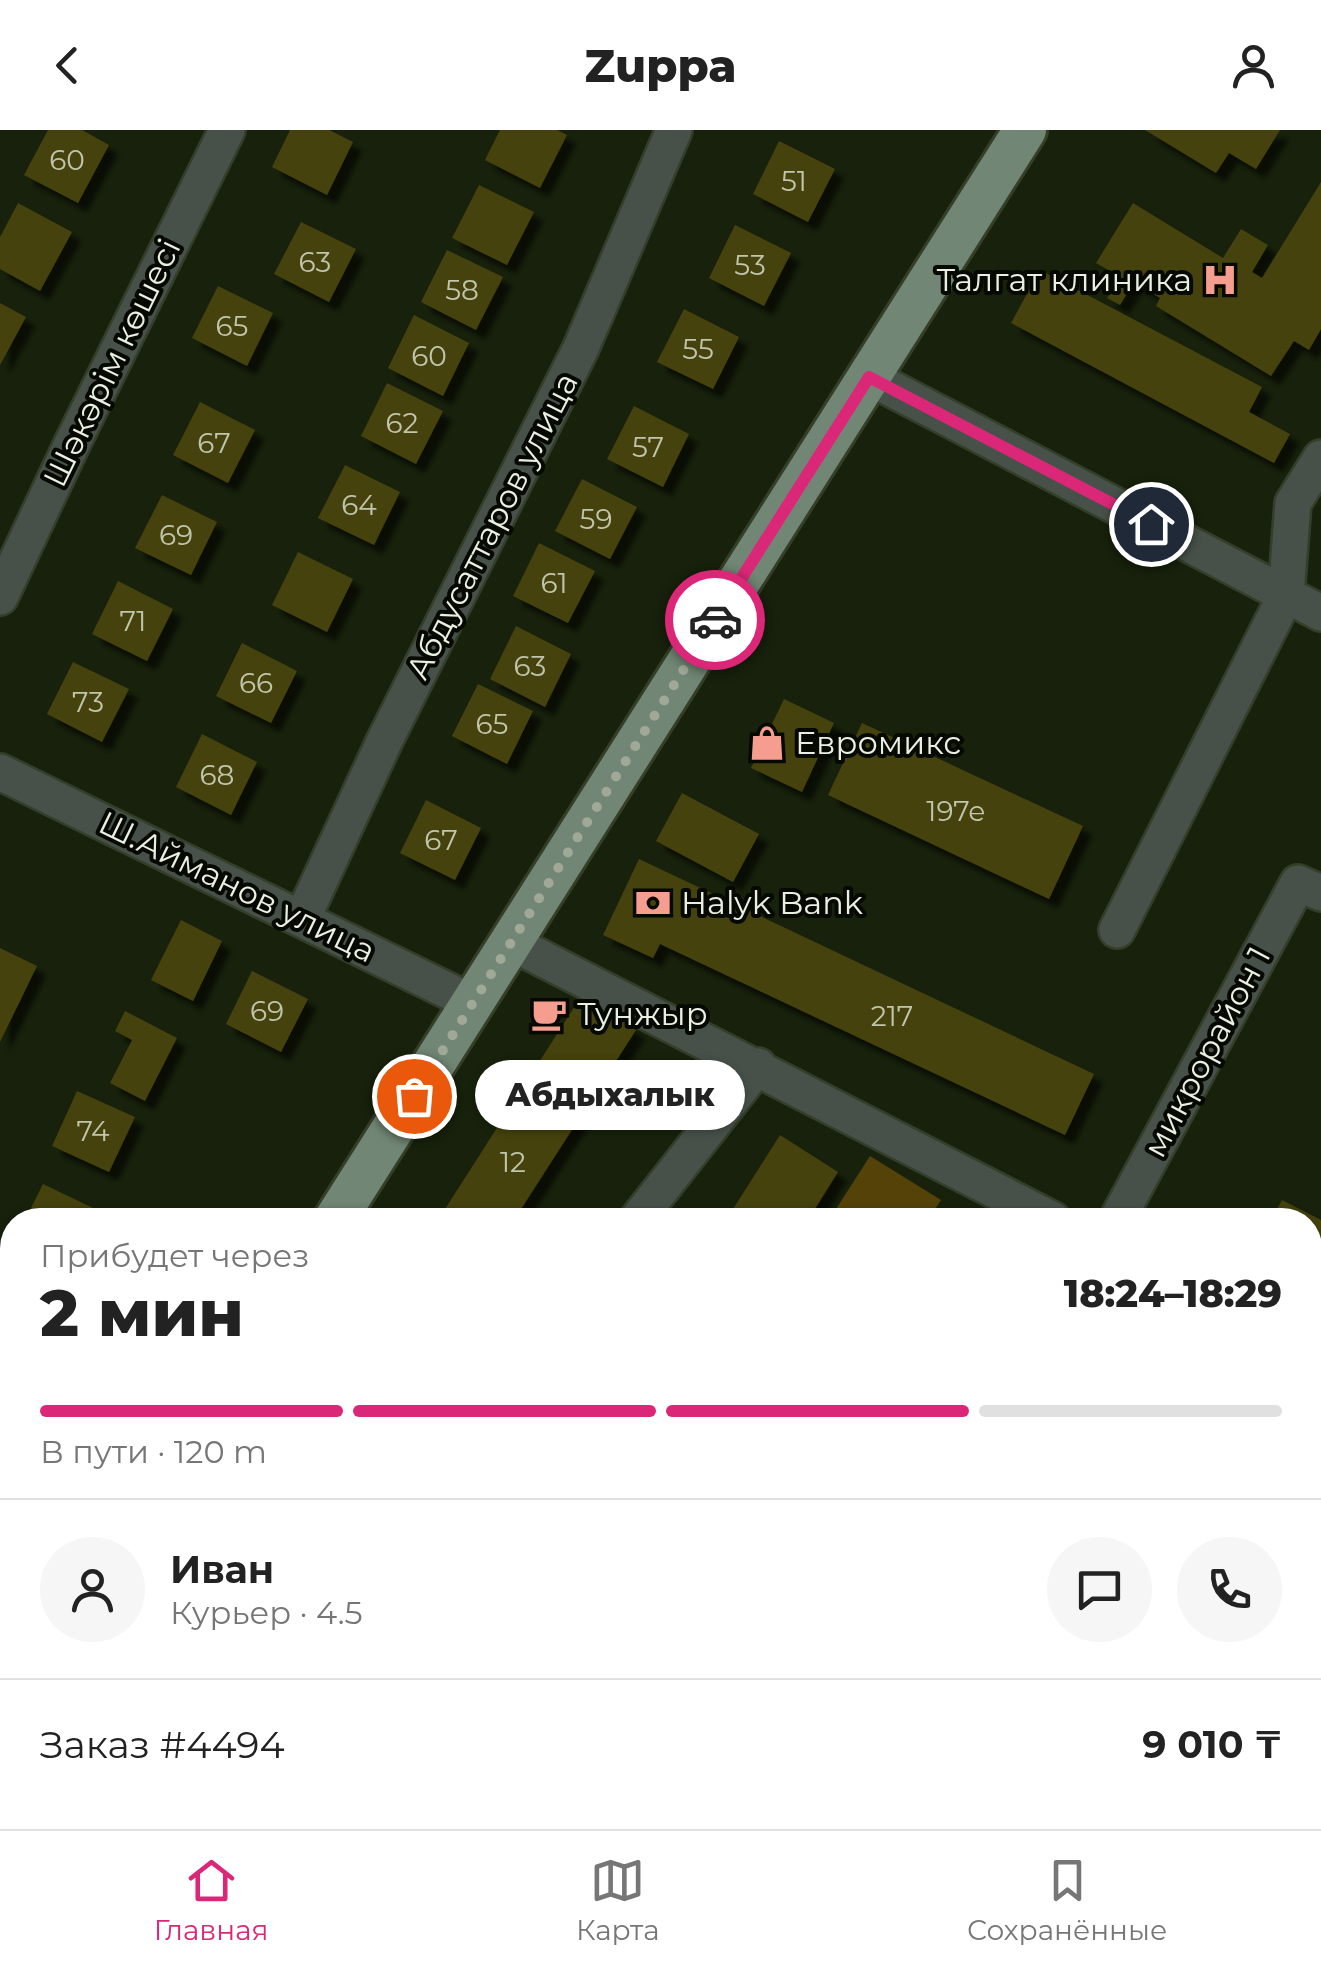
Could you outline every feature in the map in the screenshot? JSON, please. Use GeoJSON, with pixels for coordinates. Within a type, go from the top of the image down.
{"type":"FeatureCollection","features":[{"type":"Feature","properties":{"kind":"main road"},"geometry":{"type":"LineString","coordinates":[[344,1208],[1026,130]]}},
{"type":"Feature","properties":{"kind":"street","name":"Шәкәрім көшесі"},"geometry":{"type":"LineString","coordinates":[[0,597],[227,130]]}},
{"type":"Feature","properties":{"kind":"street","name":"Абдусаттаров улица"},"geometry":{"type":"LineString","coordinates":[[302,919],[385,740],[581,348],[674,130]]}},
{"type":"Feature","properties":{"kind":"street"},"geometry":{"type":"LineString","coordinates":[[869,377],[1321,613]]}},
{"type":"Feature","properties":{"kind":"street"},"geometry":{"type":"LineString","coordinates":[[1118,930],[1286,595],[1293,504],[1321,458]]}},
{"type":"Feature","properties":{"kind":"street","name":"Ш.Айманов улица"},"geometry":{"type":"LineString","coordinates":[[0,772],[473,1003]]}},
{"type":"Feature","properties":{"kind":"street","name":"микрорайон 1"},"geometry":{"type":"LineString","coordinates":[[1123,1208],[1310,888]]}},
{"type":"Feature","properties":{"kind":"street"},"geometry":{"type":"LineString","coordinates":[[512,943],[758,1066],[1004,1208]]}},
{"type":"Feature","properties":{"kind":"street"},"geometry":{"type":"LineString","coordinates":[[646,1208],[758,1066]]}},
{"type":"Feature","properties":{"kind":"shaded area"},"geometry":{"type":"Polygon","coordinates":[[[870,1156],[941,1200],[936,1208],[837,1208],[870,1156]]]}},
{"type":"Feature","properties":{"kind":"building"},"geometry":{"type":"Polygon","coordinates":[[[48,130],[82,130],[109,145],[78,203],[24,175],[48,130]]]}},
{"type":"Feature","properties":{"kind":"building"},"geometry":{"type":"Polygon","coordinates":[[[290,130],[329,130],[353,142],[327,195],[272,167],[290,130]]]}},
{"type":"Feature","properties":{"kind":"building"},"geometry":{"type":"Polygon","coordinates":[[[500,130],[557,130],[567,135],[540,188],[485,160],[500,130]]]}},
{"type":"Feature","properties":{"kind":"building","name":"Талгат клиника"},"geometry":{"type":"Polygon","coordinates":[[[1145,130],[1280,130],[1256,169],[1229,153],[1216,173],[1145,130]]]}},
{"type":"Feature","properties":{"kind":"building"},"geometry":{"type":"Polygon","coordinates":[[[779,141],[835,169],[808,222],[753,194],[779,141]]]}},
{"type":"Feature","properties":{"kind":"building","name":"Талгат клиника"},"geometry":{"type":"Polygon","coordinates":[[[1321,182],[1321,329],[1309,350],[1294,341],[1271,376],[1156,306],[1160,298],[1134,282],[1120,305],[1107,298],[1120,277],[1096,263],[1133,203],[1223,258],[1241,229],[1268,245],[1252,272],[1262,278],[1321,182]]]}},
{"type":"Feature","properties":{"kind":"building"},"geometry":{"type":"Polygon","coordinates":[[[479,185],[534,212],[507,265],[452,238],[479,185]]]}},
{"type":"Feature","properties":{"kind":"building"},"geometry":{"type":"Polygon","coordinates":[[[18,203],[72,232],[40,291],[0,269],[0,237],[18,203]]]}},
{"type":"Feature","properties":{"kind":"building"},"geometry":{"type":"Polygon","coordinates":[[[301,222],[356,249],[329,302],[274,274],[301,222]]]}},
{"type":"Feature","properties":{"kind":"building"},"geometry":{"type":"Polygon","coordinates":[[[735,225],[791,253],[764,306],[709,278],[735,225]]]}},
{"type":"Feature","properties":{"kind":"building"},"geometry":{"type":"Polygon","coordinates":[[[447,250],[503,277],[476,330],[421,302],[447,250]]]}},
{"type":"Feature","properties":{"kind":"building"},"geometry":{"type":"Polygon","coordinates":[[[1040,270],[1262,387],[1249,412],[1290,434],[1274,463],[1011,323],[1040,270]]]}},
{"type":"Feature","properties":{"kind":"building"},"geometry":{"type":"Polygon","coordinates":[[[218,286],[273,313],[247,366],[192,338],[218,286]]]}},
{"type":"Feature","properties":{"kind":"building"},"geometry":{"type":"Polygon","coordinates":[[[0,303],[26,317],[0,365],[0,303]]]}},
{"type":"Feature","properties":{"kind":"building"},"geometry":{"type":"Polygon","coordinates":[[[684,309],[739,337],[713,389],[657,362],[684,309]]]}},
{"type":"Feature","properties":{"kind":"building"},"geometry":{"type":"Polygon","coordinates":[[[414,315],[469,343],[443,396],[388,368],[414,315]]]}},
{"type":"Feature","properties":{"kind":"building"},"geometry":{"type":"Polygon","coordinates":[[[387,383],[443,411],[416,464],[361,436],[387,383]]]}},
{"type":"Feature","properties":{"kind":"building"},"geometry":{"type":"Polygon","coordinates":[[[200,402],[255,430],[228,483],[173,455],[200,402]]]}},
{"type":"Feature","properties":{"kind":"building"},"geometry":{"type":"Polygon","coordinates":[[[634,406],[689,434],[663,487],[607,459],[634,406]]]}},
{"type":"Feature","properties":{"kind":"building"},"geometry":{"type":"Polygon","coordinates":[[[345,465],[400,492],[374,545],[318,518],[345,465]]]}},
{"type":"Feature","properties":{"kind":"building"},"geometry":{"type":"Polygon","coordinates":[[[582,479],[637,507],[610,559],[555,531],[582,479]]]}},
{"type":"Feature","properties":{"kind":"building"},"geometry":{"type":"Polygon","coordinates":[[[162,495],[217,522],[191,575],[135,548],[162,495]]]}},
{"type":"Feature","properties":{"kind":"building"},"geometry":{"type":"Polygon","coordinates":[[[539,543],[595,571],[568,623],[513,596],[539,543]]]}},
{"type":"Feature","properties":{"kind":"building"},"geometry":{"type":"Polygon","coordinates":[[[298,552],[353,579],[327,632],[272,605],[298,552]]]}},
{"type":"Feature","properties":{"kind":"building"},"geometry":{"type":"Polygon","coordinates":[[[118,581],[173,609],[147,661],[92,634],[118,581]]]}},
{"type":"Feature","properties":{"kind":"building"},"geometry":{"type":"Polygon","coordinates":[[[516,626],[571,654],[545,707],[490,679],[516,626]]]}},
{"type":"Feature","properties":{"kind":"building"},"geometry":{"type":"Polygon","coordinates":[[[242,643],[297,671],[271,723],[216,696],[242,643]]]}},
{"type":"Feature","properties":{"kind":"building"},"geometry":{"type":"Polygon","coordinates":[[[73,662],[129,689],[102,742],[47,714],[73,662]]]}},
{"type":"Feature","properties":{"kind":"building"},"geometry":{"type":"Polygon","coordinates":[[[478,684],[533,711],[507,764],[452,736],[478,684]]]}},
{"type":"Feature","properties":{"kind":"building"},"geometry":{"type":"Polygon","coordinates":[[[784,699],[834,723],[802,792],[751,768],[784,699]]]}},
{"type":"Feature","properties":{"kind":"building"},"geometry":{"type":"Polygon","coordinates":[[[862,723],[1083,826],[1049,899],[828,795],[862,723]]]}},
{"type":"Feature","properties":{"kind":"building"},"geometry":{"type":"Polygon","coordinates":[[[202,734],[257,762],[231,815],[176,787],[202,734]]]}},
{"type":"Feature","properties":{"kind":"building"},"geometry":{"type":"Polygon","coordinates":[[[682,793],[759,834],[733,882],[656,841],[682,793]]]}},
{"type":"Feature","properties":{"kind":"building"},"geometry":{"type":"Polygon","coordinates":[[[426,800],[481,828],[455,880],[400,853],[426,800]]]}},
{"type":"Feature","properties":{"kind":"building"},"geometry":{"type":"Polygon","coordinates":[[[639,859],[1094,1074],[1065,1135],[660,944],[653,958],[603,935],[639,859]]]}},
{"type":"Feature","properties":{"kind":"building"},"geometry":{"type":"Polygon","coordinates":[[[181,920],[222,941],[193,1001],[151,980],[181,920]]]}},
{"type":"Feature","properties":{"kind":"building"},"geometry":{"type":"Polygon","coordinates":[[[0,948],[37,966],[0,1042],[0,948]]]}},
{"type":"Feature","properties":{"kind":"building"},"geometry":{"type":"Polygon","coordinates":[[[252,971],[308,999],[281,1052],[226,1024],[252,971]]]}},
{"type":"Feature","properties":{"kind":"building"},"geometry":{"type":"Polygon","coordinates":[[[582,995],[636,1030],[522,1208],[446,1208],[582,995]]]}},
{"type":"Feature","properties":{"kind":"building"},"geometry":{"type":"Polygon","coordinates":[[[125,1011],[177,1038],[145,1101],[110,1083],[132,1040],[115,1031],[125,1011]]]}},
{"type":"Feature","properties":{"kind":"building"},"geometry":{"type":"Polygon","coordinates":[[[77,1091],[135,1117],[109,1172],[52,1146],[77,1091]]]}},
{"type":"Feature","properties":{"kind":"building"},"geometry":{"type":"Polygon","coordinates":[[[780,1135],[838,1172],[816,1208],[734,1208],[780,1135]]]}},
{"type":"Feature","properties":{"kind":"building"},"geometry":{"type":"Polygon","coordinates":[[[43,1184],[93,1208],[31,1208],[43,1184]]]}},
{"type":"Feature","properties":{"kind":"building"},"geometry":{"type":"Polygon","coordinates":[[[1282,1200],[1298,1208],[1278,1208],[1282,1200]]]}},
{"type":"Feature","properties":{"kind":"way so far"},"geometry":{"type":"LineString","coordinates":[[414,1096],[715,620]]}},
{"type":"Feature","properties":{"kind":"place","name":"Талгат клиника"},"geometry":{"type":"Point","coordinates":[1220,280]}},
{"type":"Feature","properties":{"kind":"place","name":"Евромикс"},"geometry":{"type":"Point","coordinates":[767,743]}},
{"type":"Feature","properties":{"kind":"place","name":"Halyk Bank"},"geometry":{"type":"Point","coordinates":[653,903]}},
{"type":"Feature","properties":{"kind":"place","name":"Тунжыр"},"geometry":{"type":"Point","coordinates":[549,1014]}},
{"type":"Feature","properties":{"kind":"place","name":"Абдыхалык"},"geometry":{"type":"Point","coordinates":[414,1096]}},
{"type":"Feature","properties":{"kind":"route"},"geometry":{"type":"LineString","coordinates":[[715,620],[869,377],[1151,524]]}}]}
